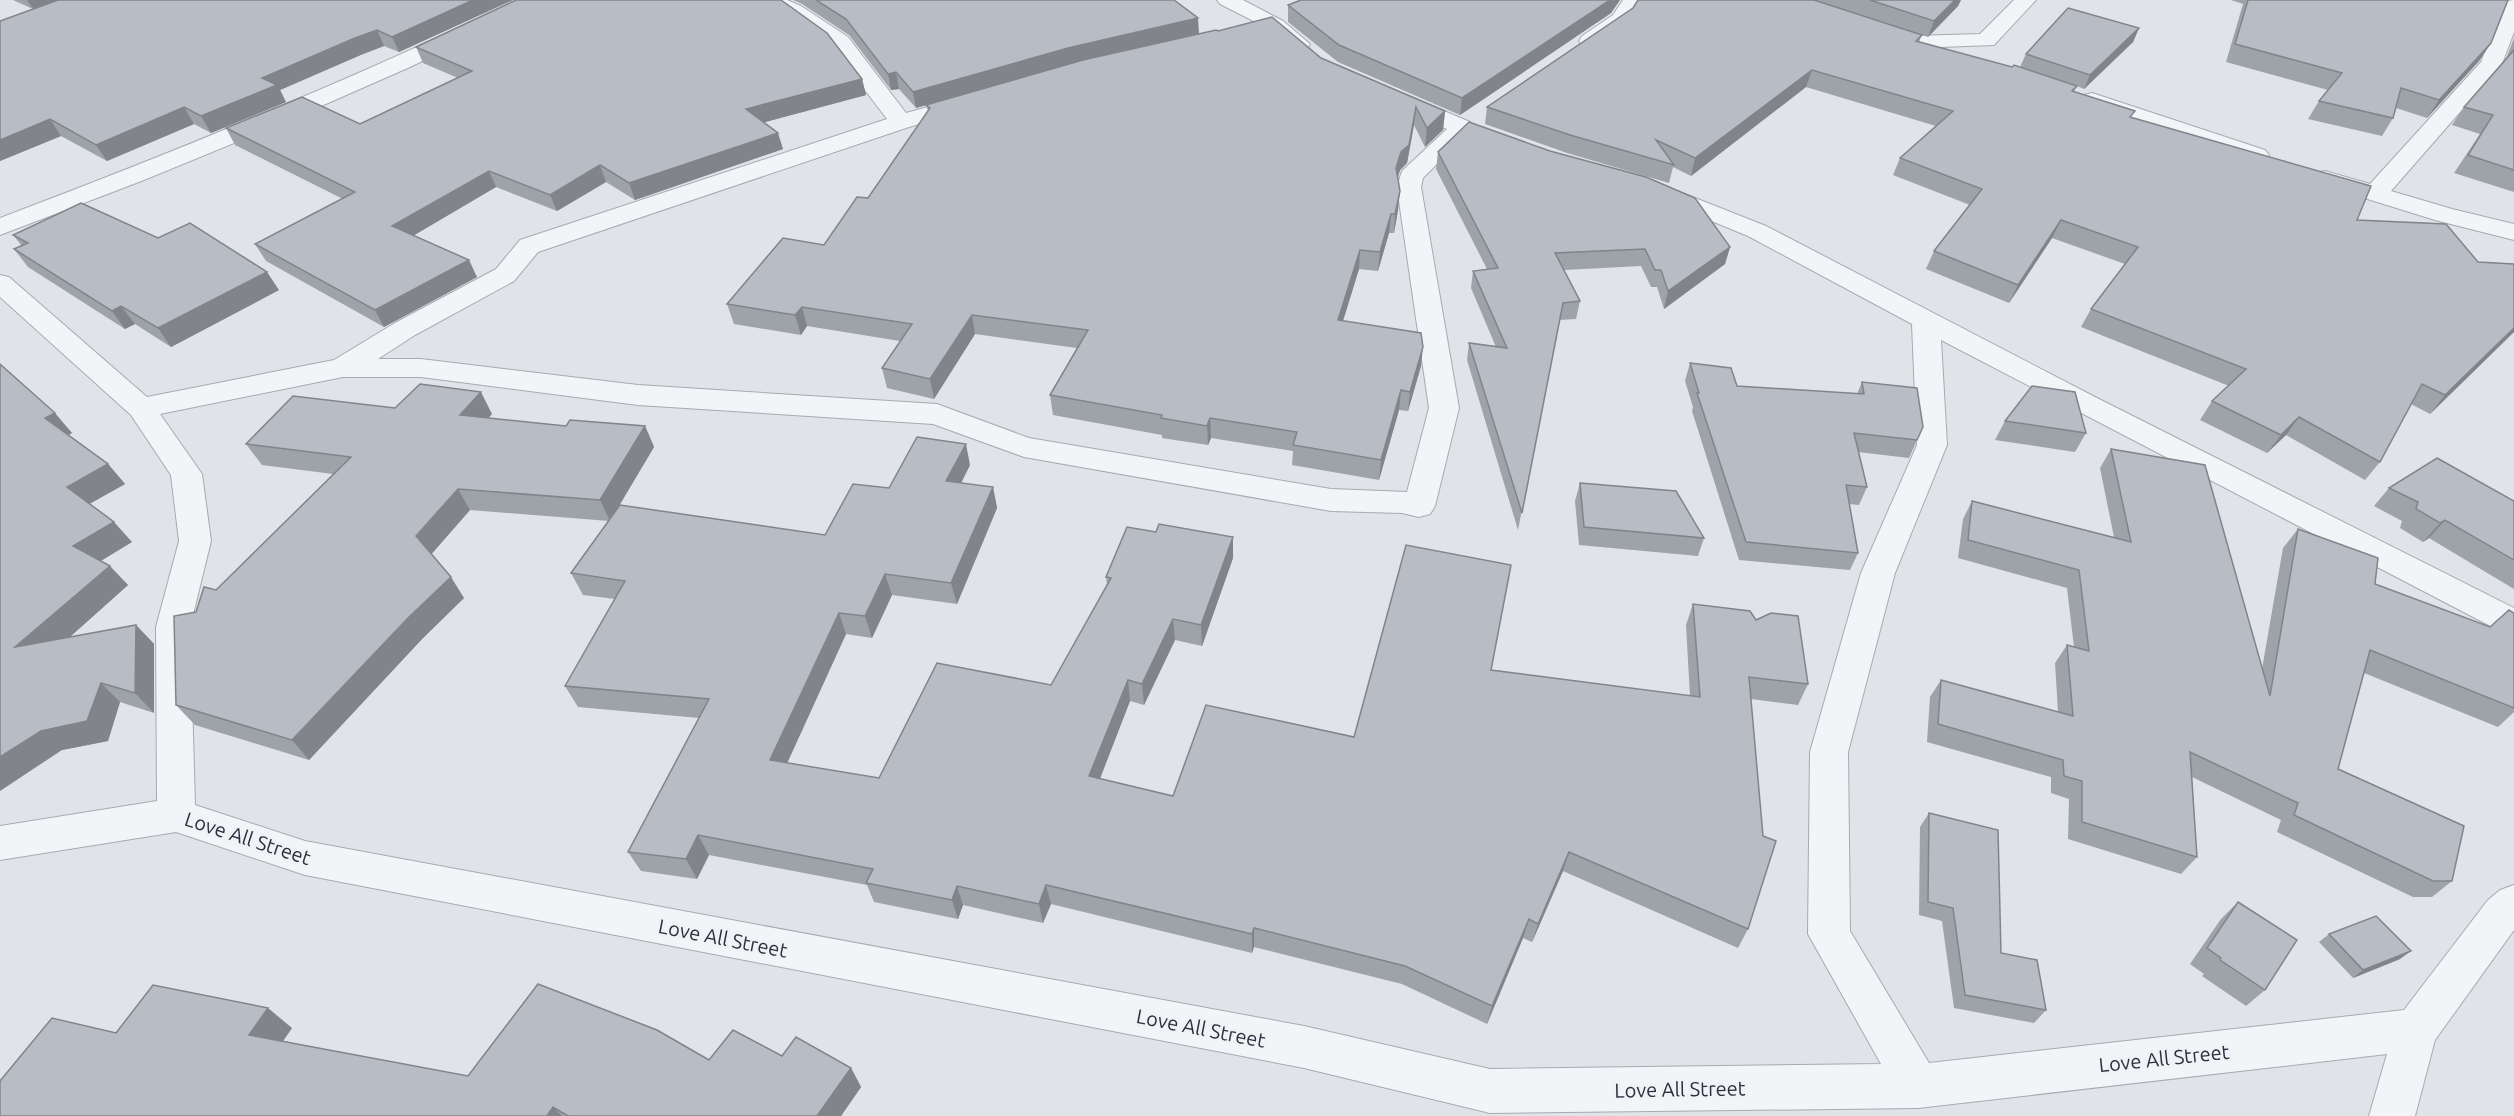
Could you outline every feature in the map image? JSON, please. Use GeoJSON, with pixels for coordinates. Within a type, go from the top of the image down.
{"type":"FeatureCollection","features":[{"type":"Feature","properties":{"kind":"street"},"geometry":{"type":"LineString","coordinates":[[0,226],[281,117],[455,39],[534,0]]}},
{"type":"Feature","properties":{"kind":"street"},"geometry":{"type":"LineString","coordinates":[[770,0],[794,10],[840,42],[901,122]]}},
{"type":"Feature","properties":{"kind":"street"},"geometry":{"type":"LineString","coordinates":[[1227,0],[1276,25],[1311,54]]}},
{"type":"Feature","properties":{"kind":"street"},"geometry":{"type":"LineString","coordinates":[[1569,55],[1622,19],[1633,0]]}},
{"type":"Feature","properties":{"kind":"street"},"geometry":{"type":"LineString","coordinates":[[1890,35],[1980,63],[1986,40],[2026,0]]}},
{"type":"Feature","properties":{"kind":"street"},"geometry":{"type":"LineString","coordinates":[[2374,195],[2490,64],[2514,4]]}},
{"type":"Feature","properties":{"kind":"street"},"geometry":{"type":"LineString","coordinates":[[1241,33],[1276,25]]}},
{"type":"Feature","properties":{"kind":"street"},"geometry":{"type":"LineString","coordinates":[[1913,42],[1986,40]]}},
{"type":"Feature","properties":{"kind":"street"},"geometry":{"type":"LineString","coordinates":[[141,408],[343,368],[421,368],[638,395],[937,414],[1024,447],[1331,500],[1402,502],[1419,506],[1444,408],[1409,187],[1410,176],[1476,125],[1380,91]]}},
{"type":"Feature","properties":{"kind":"street"},"geometry":{"type":"LineString","coordinates":[[2074,94],[2274,161]]}},
{"type":"Feature","properties":{"kind":"street"},"geometry":{"type":"LineString","coordinates":[[343,368],[405,329],[505,275],[529,246],[901,122],[989,97]]}},
{"type":"Feature","properties":{"kind":"street"},"geometry":{"type":"LineString","coordinates":[[2308,172],[2374,195],[2514,232]]}},
{"type":"Feature","properties":{"kind":"street"},"geometry":{"type":"LineString","coordinates":[[1641,184],[1756,231],[2083,403],[2514,623]]}},
{"type":"Feature","properties":{"kind":"street"},"geometry":{"type":"LineString","coordinates":[[0,283],[141,408],[186,474],[195,541],[173,627],[176,815]]}},
{"type":"Feature","properties":{"kind":"street"},"geometry":{"type":"LineString","coordinates":[[1918,1086],[1829,934],[1829,752],[1878,573],[1932,445],[1926,320]]}},
{"type":"Feature","properties":{"kind":"street"},"geometry":{"type":"LineString","coordinates":[[405,329],[421,368]]}},
{"type":"Feature","properties":{"kind":"street","name":"Love All Street"},"geometry":{"type":"LineString","coordinates":[[0,843],[176,815],[305,858],[1304,1047],[1490,1091],[1918,1086],[2416,1030]]}},
{"type":"Feature","properties":{"kind":"street"},"geometry":{"type":"LineString","coordinates":[[2392,1116],[2416,1030],[2502,913],[2514,903]]}},
{"type":"Feature","properties":{"kind":"building"},"geometry":{"type":"Polygon","coordinates":[[[58,0],[473,0],[392,37],[377,30],[355,38],[262,78],[277,85],[201,116],[184,107],[96,145],[50,119],[0,140],[0,21],[58,0]]]}},
{"type":"Feature","properties":{"kind":"building"},"geometry":{"type":"Polygon","coordinates":[[[516,0],[781,0],[827,33],[862,79],[746,109],[778,133],[629,183],[600,165],[550,195],[489,171],[392,226],[469,260],[375,310],[255,244],[355,192],[226,128],[302,97],[360,124],[472,71],[416,47],[516,0]]]}},
{"type":"Feature","properties":{"kind":"building"},"geometry":{"type":"Polygon","coordinates":[[[816,0],[1174,0],[1198,18],[1068,48],[913,92],[896,72],[888,74],[846,19],[816,0]]]}},
{"type":"Feature","properties":{"kind":"building"},"geometry":{"type":"Polygon","coordinates":[[[1301,0],[1610,0],[1462,98],[1339,45],[1288,5],[1301,0]]]}},
{"type":"Feature","properties":{"kind":"building"},"geometry":{"type":"Polygon","coordinates":[[[1638,0],[1814,0],[1922,35],[1916,41],[2012,67],[2014,65],[2077,86],[2072,91],[2135,111],[2130,117],[2371,186],[2357,220],[2446,224],[2478,262],[2514,264],[2514,328],[2445,395],[2422,384],[2380,462],[2299,417],[2281,435],[2212,401],[2246,369],[2091,309],[2138,247],[2061,220],[2018,285],[1934,251],[1982,189],[1900,158],[1953,111],[1812,70],[1695,158],[1656,140],[1674,165],[1570,135],[1487,107],[1633,8],[1638,0]]]}},
{"type":"Feature","properties":{"kind":"building"},"geometry":{"type":"Polygon","coordinates":[[[1870,0],[1955,0],[1934,21],[1870,0]]]}},
{"type":"Feature","properties":{"kind":"building"},"geometry":{"type":"Polygon","coordinates":[[[2248,0],[2508,0],[2491,43],[2439,100],[2401,88],[2393,118],[2319,101],[2342,73],[2235,44],[2248,0]]]}},
{"type":"Feature","properties":{"kind":"building"},"geometry":{"type":"Polygon","coordinates":[[[2068,8],[2139,28],[2090,75],[2026,54],[2068,8]]]}},
{"type":"Feature","properties":{"kind":"building"},"geometry":{"type":"Polygon","coordinates":[[[1272,17],[1321,58],[1445,111],[1427,128],[1416,107],[1409,145],[1401,152],[1396,168],[1400,191],[1395,214],[1391,214],[1380,252],[1360,250],[1338,320],[1421,333],[1423,347],[1410,392],[1401,390],[1381,460],[1293,445],[1297,432],[1210,418],[1207,426],[1161,418],[1162,415],[1050,395],[1088,330],[972,315],[930,379],[882,368],[912,324],[802,307],[795,315],[727,304],[783,238],[824,245],[857,197],[868,198],[930,108],[926,105],[1083,60],[1272,17]]]}},
{"type":"Feature","properties":{"kind":"building"},"geometry":{"type":"Polygon","coordinates":[[[2514,50],[2514,170],[2468,155],[2493,115],[2464,107],[2514,50]]]}},
{"type":"Feature","properties":{"kind":"building"},"geometry":{"type":"Polygon","coordinates":[[[1469,122],[1550,151],[1646,177],[1695,198],[1730,247],[1668,291],[1661,270],[1655,270],[1645,249],[1555,253],[1580,301],[1563,303],[1522,513],[1469,343],[1507,348],[1473,271],[1498,268],[1438,152],[1469,122]]]}},
{"type":"Feature","properties":{"kind":"building"},"geometry":{"type":"Polygon","coordinates":[[[81,203],[158,238],[190,223],[267,272],[158,328],[121,306],[112,311],[14,249],[28,243],[13,235],[81,203]]]}},
{"type":"Feature","properties":{"kind":"building"},"geometry":{"type":"Polygon","coordinates":[[[1690,363],[1731,368],[1737,386],[1864,394],[1862,382],[1917,388],[1923,427],[1917,440],[1854,433],[1867,487],[1846,485],[1858,553],[1746,542],[1697,393],[1699,393],[1690,363]]]}},
{"type":"Feature","properties":{"kind":"building"},"geometry":{"type":"Polygon","coordinates":[[[0,364],[55,413],[45,418],[108,464],[67,487],[114,522],[73,546],[110,566],[15,647],[136,625],[135,693],[101,683],[87,721],[41,731],[0,757],[0,364]]]}},
{"type":"Feature","properties":{"kind":"building"},"geometry":{"type":"Polygon","coordinates":[[[420,384],[481,392],[460,415],[566,426],[570,420],[645,426],[600,500],[458,489],[416,536],[451,577],[408,618],[292,740],[176,705],[174,616],[196,612],[204,587],[216,590],[351,457],[246,444],[293,396],[395,408],[420,384]]]}},
{"type":"Feature","properties":{"kind":"building"},"geometry":{"type":"Polygon","coordinates":[[[2032,386],[2075,392],[2086,433],[2005,421],[2032,386]]]}},
{"type":"Feature","properties":{"kind":"building"},"geometry":{"type":"Polygon","coordinates":[[[917,437],[966,444],[946,481],[993,487],[951,583],[885,574],[865,616],[839,613],[770,760],[879,778],[937,663],[1051,685],[1111,578],[1106,577],[1127,527],[1156,532],[1159,524],[1233,537],[1201,625],[1173,619],[1142,684],[1128,680],[1089,776],[1173,796],[1206,705],[1354,737],[1406,545],[1511,565],[1491,670],[1700,697],[1693,604],[1750,611],[1756,620],[1771,613],[1798,616],[1808,684],[1749,677],[1763,836],[1776,841],[1748,929],[1569,852],[1538,924],[1529,919],[1492,1006],[1405,966],[1254,928],[1252,934],[1046,885],[1039,904],[957,886],[952,900],[866,883],[873,869],[698,835],[686,859],[628,852],[709,699],[565,686],[625,581],[571,573],[620,505],[825,535],[853,484],[889,488],[917,437]]]}},
{"type":"Feature","properties":{"kind":"building"},"geometry":{"type":"Polygon","coordinates":[[[2111,449],[2205,465],[2270,696],[2298,529],[2378,558],[2375,584],[2490,627],[2509,610],[2514,613],[2514,708],[2370,650],[2338,769],[2464,826],[2452,881],[2433,881],[2294,815],[2298,803],[2190,752],[2197,857],[2082,822],[2082,781],[2064,776],[2063,760],[1938,724],[1941,680],[2073,716],[2067,645],[2089,651],[2079,570],[1968,540],[1972,501],[2131,542],[2111,449]]]}},
{"type":"Feature","properties":{"kind":"building"},"geometry":{"type":"Polygon","coordinates":[[[2437,458],[2514,501],[2514,560],[2445,520],[2440,523],[2416,509],[2418,502],[2389,488],[2437,458]]]}},
{"type":"Feature","properties":{"kind":"building"},"geometry":{"type":"Polygon","coordinates":[[[1580,483],[1676,491],[1704,538],[1584,527],[1580,483]]]}},
{"type":"Feature","properties":{"kind":"building"},"geometry":{"type":"Polygon","coordinates":[[[1929,813],[1998,830],[2001,953],[2037,960],[2046,1010],[1965,995],[1953,908],[1928,902],[1929,813]]]}},
{"type":"Feature","properties":{"kind":"building"},"geometry":{"type":"Polygon","coordinates":[[[2238,902],[2297,940],[2265,990],[2220,960],[2221,958],[2207,948],[2238,902]]]}},
{"type":"Feature","properties":{"kind":"building"},"geometry":{"type":"Polygon","coordinates":[[[2376,916],[2411,951],[2363,970],[2329,934],[2376,916]]]}},
{"type":"Feature","properties":{"kind":"building"},"geometry":{"type":"Polygon","coordinates":[[[538,984],[657,1030],[709,1060],[733,1030],[782,1056],[796,1037],[851,1068],[817,1116],[568,1116],[553,1107],[547,1116],[0,1116],[0,1081],[52,1018],[116,1033],[153,985],[268,1008],[249,1035],[468,1076],[538,984]]]}}]}
